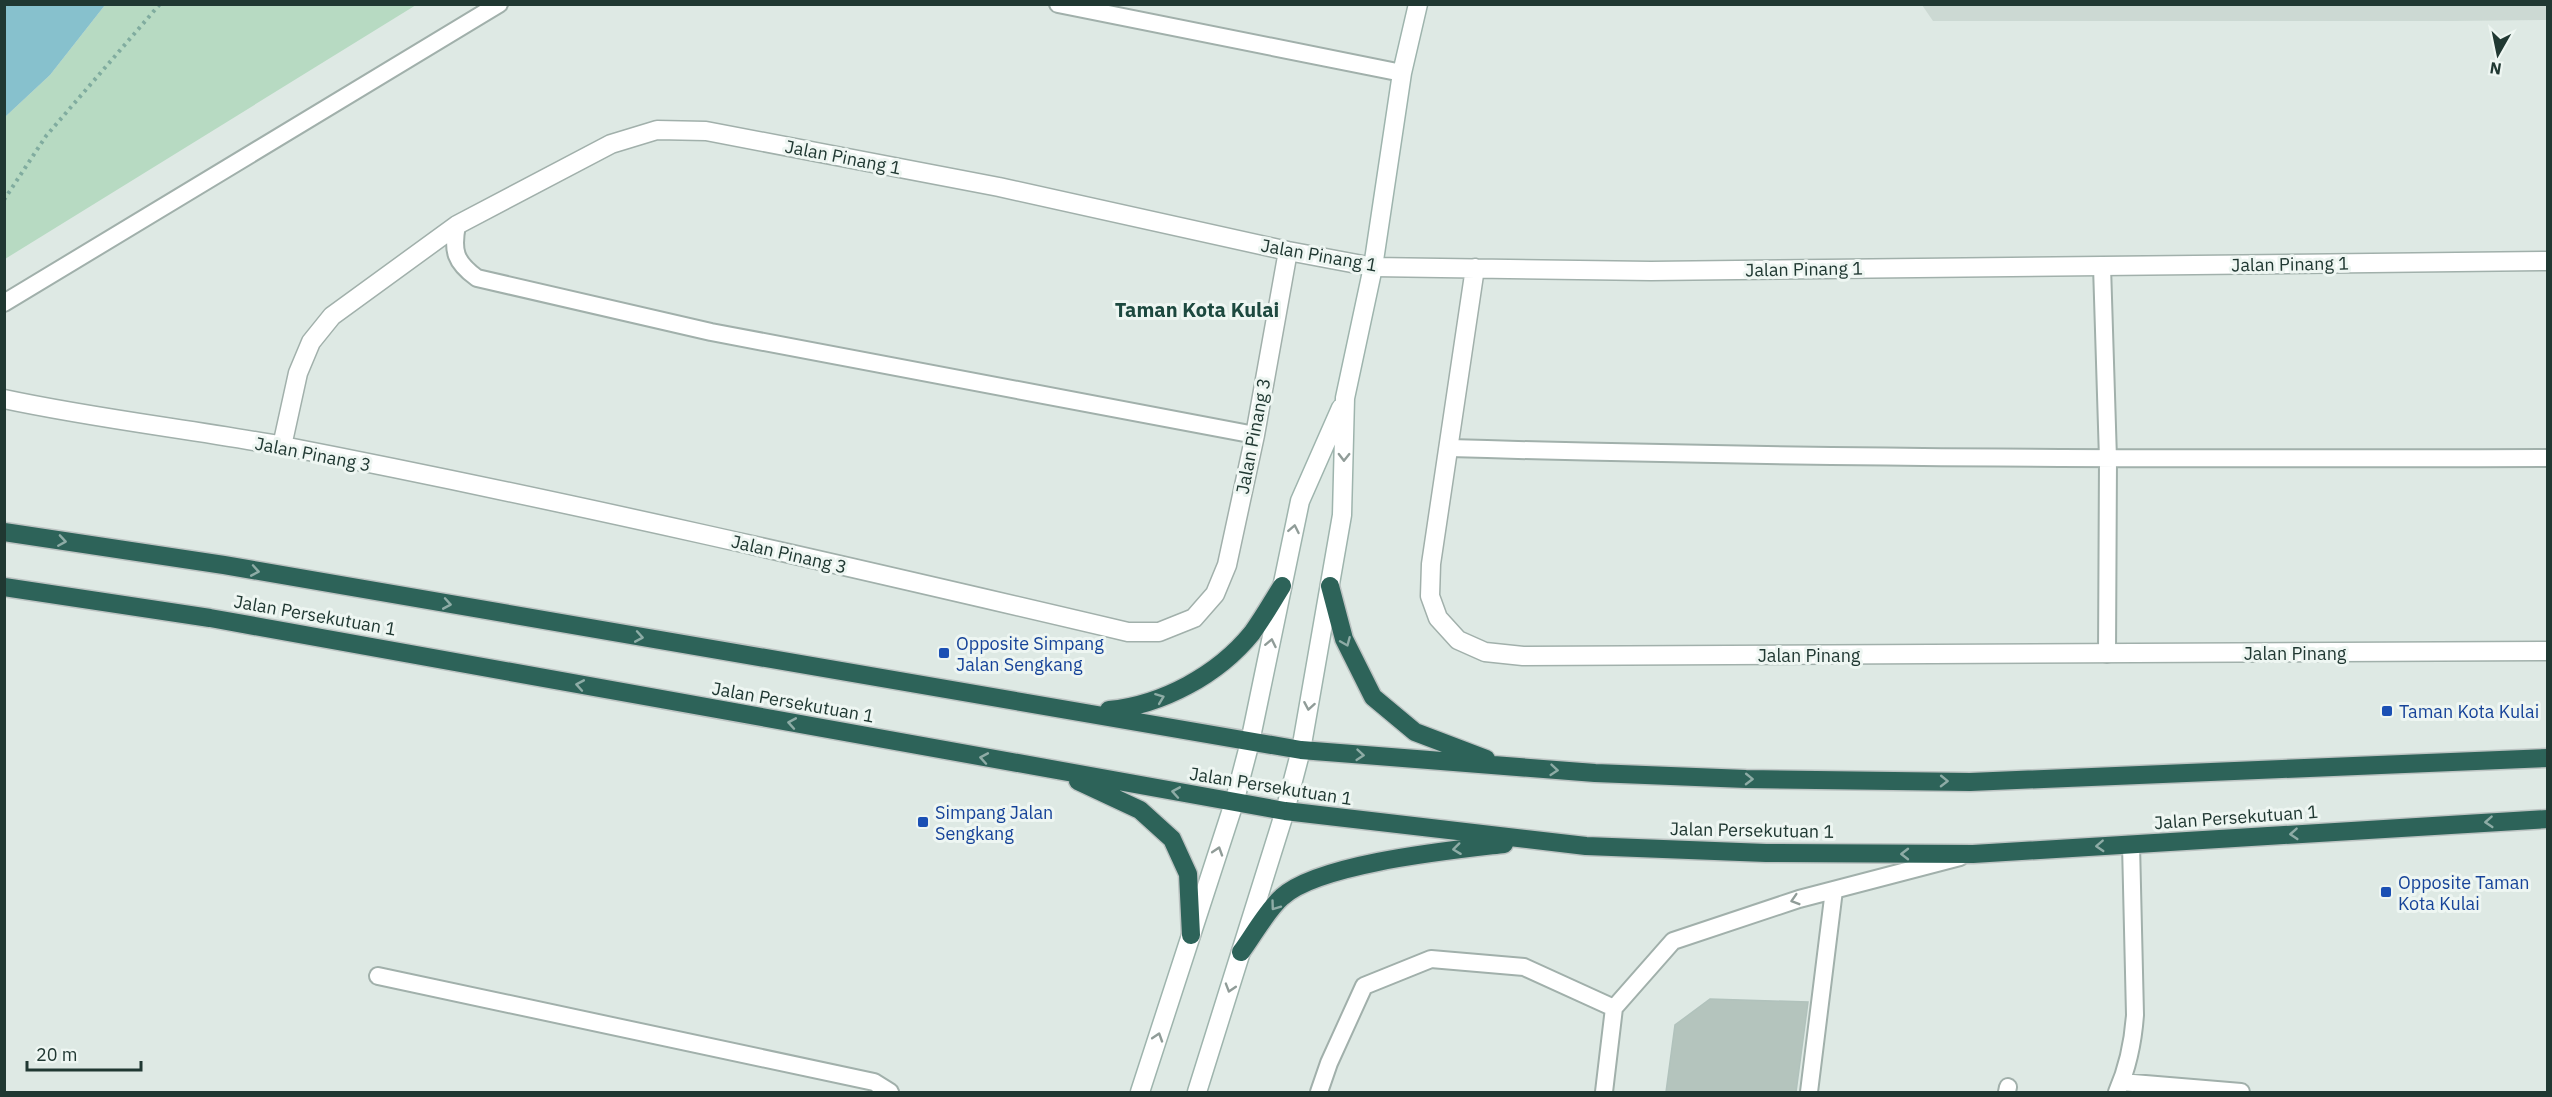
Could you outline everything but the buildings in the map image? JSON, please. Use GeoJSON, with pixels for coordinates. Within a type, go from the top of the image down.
{"type":"FeatureCollection","features":[{"type":"Feature","properties":{"kind":"highway","name":"Jalan Persekutuan 1"},"geometry":{"type":"LineString","coordinates":[[4,532],[236,567],[1301,750],[1594,773],[1746,779],[1970,782],[2547,758]]}},
{"type":"Feature","properties":{"kind":"highway"},"geometry":{"type":"LineString","coordinates":[[1083,713],[1134,708],[1175,692],[1216,667],[1251,634],[1282,586]]}},
{"type":"Feature","properties":{"kind":"highway"},"geometry":{"type":"LineString","coordinates":[[1330,586],[1344,639],[1373,697],[1415,732],[1506,766]]}},
{"type":"Feature","properties":{"kind":"highway","name":"Jalan Persekutuan 1"},"geometry":{"type":"LineString","coordinates":[[4,587],[210,618],[1233,803],[1586,846],[1766,853],[1973,854],[2547,819]]}},
{"type":"Feature","properties":{"kind":"highway"},"geometry":{"type":"LineString","coordinates":[[1055,771],[1140,810],[1172,839],[1188,874],[1191,935]]}},
{"type":"Feature","properties":{"kind":"highway"},"geometry":{"type":"LineString","coordinates":[[1241,952],[1283,896],[1322,874],[1449,850],[1536,840]]}},
{"type":"Feature","properties":{"kind":"street"},"geometry":{"type":"LineString","coordinates":[[1197,1092],[1301,750],[1342,515],[1345,398],[1372,267],[1402,73],[1418,4]]}},
{"type":"Feature","properties":{"kind":"street","name":"Jalan Pinang 1"},"geometry":{"type":"LineString","coordinates":[[282,446],[298,373],[311,342],[332,316],[457,225],[611,144],[657,130],[706,131],[999,187],[1288,251],[1372,267],[1651,271],[2547,261]]}},
{"type":"Feature","properties":{"kind":"street","name":"Jalan Pinang 3"},"geometry":{"type":"LineString","coordinates":[[4,399],[282,446],[725,539],[1128,632],[1159,632],[1194,618],[1215,594],[1227,566],[1255,435],[1288,251]]}},
{"type":"Feature","properties":{"kind":"street","name":"Jalan Pinang"},"geometry":{"type":"LineString","coordinates":[[1475,268],[1431,564],[1430,596],[1438,618],[1458,640],[1485,652],[1523,656],[2547,651]]}},
{"type":"Feature","properties":{"kind":"street"},"geometry":{"type":"LineString","coordinates":[[1140,1092],[1233,803],[1250,742],[1300,501],[1345,398]]}},
{"type":"Feature","properties":{"kind":"lane"},"geometry":{"type":"LineString","coordinates":[[4,303],[499,4]]}},
{"type":"Feature","properties":{"kind":"lane"},"geometry":{"type":"LineString","coordinates":[[1058,4],[1402,73]]}},
{"type":"Feature","properties":{"kind":"lane"},"geometry":{"type":"LineString","coordinates":[[457,225],[453,245],[461,267],[477,278],[711,332],[1255,435]]}},
{"type":"Feature","properties":{"kind":"lane"},"geometry":{"type":"LineString","coordinates":[[2102,266],[2108,459],[2107,654]]}},
{"type":"Feature","properties":{"kind":"lane"},"geometry":{"type":"LineString","coordinates":[[1449,448],[1636,454],[2108,459],[2547,458]]}},
{"type":"Feature","properties":{"kind":"lane"},"geometry":{"type":"LineString","coordinates":[[2131,844],[2135,1015],[2133,1041],[2119,1087],[2241,1092]]}},
{"type":"Feature","properties":{"kind":"lane"},"geometry":{"type":"LineString","coordinates":[[1604,1092],[1614,1008],[1673,941],[1800,899],[1973,854]]}},
{"type":"Feature","properties":{"kind":"lane"},"geometry":{"type":"LineString","coordinates":[[1809,1092],[1834,890]]}},
{"type":"Feature","properties":{"kind":"lane"},"geometry":{"type":"LineString","coordinates":[[1319,1092],[1329,1063],[1364,986],[1431,959],[1524,967],[1614,1008]]}},
{"type":"Feature","properties":{"kind":"lane"},"geometry":{"type":"LineString","coordinates":[[378,976],[874,1082],[890,1092]]}},
{"type":"Feature","properties":{"kind":"path"},"geometry":{"type":"LineString","coordinates":[[4,200],[46,136],[160,4]]}},
{"type":"Feature","properties":{"kind":"shaded area"},"geometry":{"type":"Polygon","coordinates":[[[2547,4],[2547,20],[2452,21],[1933,21],[1922,5],[2547,4]]]}},
{"type":"Feature","properties":{"kind":"green space"},"geometry":{"type":"Polygon","coordinates":[[[105,5],[416,5],[5,259],[5,117],[50,75],[105,5]]]}},
{"type":"Feature","properties":{"kind":"water"},"geometry":{"type":"Polygon","coordinates":[[[5,4],[105,5],[50,75],[5,117],[5,4]]]}},
{"type":"Feature","properties":{"kind":"place","name":"Opposite Simpang Jalan Sengkang"},"geometry":{"type":"Point","coordinates":[944,653]}},
{"type":"Feature","properties":{"kind":"place","name":"Taman Kota Kulai"},"geometry":{"type":"Point","coordinates":[2387,711]}},
{"type":"Feature","properties":{"kind":"place","name":"Simpang Jalan Sengkang"},"geometry":{"type":"Point","coordinates":[923,822]}},
{"type":"Feature","properties":{"kind":"place","name":"Opposite Taman Kota Kulai"},"geometry":{"type":"Point","coordinates":[2386,892]}},
{"type":"Feature","properties":{"kind":"district","name":"Taman Kota Kulai"},"geometry":{"type":"Point","coordinates":[1197,309]}}]}
